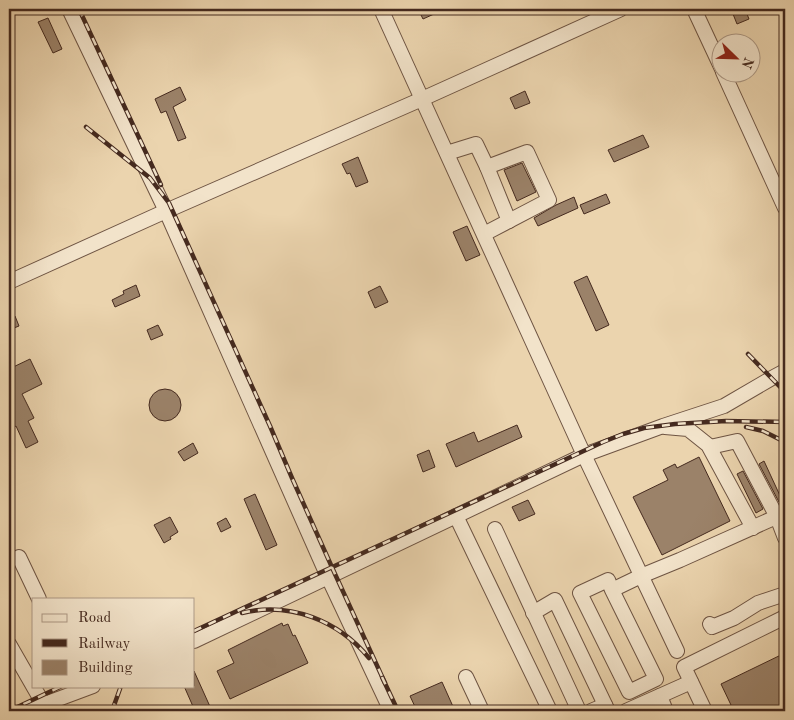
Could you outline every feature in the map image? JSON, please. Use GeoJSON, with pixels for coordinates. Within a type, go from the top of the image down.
{"type":"FeatureCollection","features":[{"type":"Feature","properties":{"kind":"lane"},"geometry":{"type":"LineString","coordinates":[[69,9],[166,211],[328,577],[391,711]]}},
{"type":"Feature","properties":{"kind":"lane"},"geometry":{"type":"LineString","coordinates":[[381,9],[584,455],[676,651]]}},
{"type":"Feature","properties":{"kind":"lane"},"geometry":{"type":"LineString","coordinates":[[9,282],[620,9]]}},
{"type":"Feature","properties":{"kind":"lane"},"geometry":{"type":"LineString","coordinates":[[694,9],[712,49]]}},
{"type":"Feature","properties":{"kind":"lane"},"geometry":{"type":"LineString","coordinates":[[727,82],[785,208]]}},
{"type":"Feature","properties":{"kind":"lane"},"geometry":{"type":"LineString","coordinates":[[447,153],[476,144],[509,221]]}},
{"type":"Feature","properties":{"kind":"lane"},"geometry":{"type":"LineString","coordinates":[[484,234],[549,200],[527,152],[487,167]]}},
{"type":"Feature","properties":{"kind":"lane"},"geometry":{"type":"LineString","coordinates":[[195,641],[584,455],[659,427],[724,406],[785,371]]}},
{"type":"Feature","properties":{"kind":"lane"},"geometry":{"type":"LineString","coordinates":[[659,427],[688,429],[710,447],[753,528]]}},
{"type":"Feature","properties":{"kind":"lane"},"geometry":{"type":"LineString","coordinates":[[710,447],[737,441],[781,515],[785,538]]}},
{"type":"Feature","properties":{"kind":"lane"},"geometry":{"type":"LineString","coordinates":[[612,590],[781,515]]}},
{"type":"Feature","properties":{"kind":"lane"},"geometry":{"type":"LineString","coordinates":[[456,516],[550,711]]}},
{"type":"Feature","properties":{"kind":"lane"},"geometry":{"type":"LineString","coordinates":[[495,529],[579,711]]}},
{"type":"Feature","properties":{"kind":"lane"},"geometry":{"type":"LineString","coordinates":[[19,557],[39,598]]}},
{"type":"Feature","properties":{"kind":"lane"},"geometry":{"type":"LineString","coordinates":[[608,580],[612,590],[656,679],[629,692],[580,593],[608,580]]}},
{"type":"Feature","properties":{"kind":"lane"},"geometry":{"type":"LineString","coordinates":[[710,624],[712,627],[734,618],[758,603],[785,594]]}},
{"type":"Feature","properties":{"kind":"lane"},"geometry":{"type":"LineString","coordinates":[[533,613],[555,600],[607,708],[591,711]]}},
{"type":"Feature","properties":{"kind":"lane"},"geometry":{"type":"LineString","coordinates":[[705,711],[684,667],[785,618]]}},
{"type":"Feature","properties":{"kind":"lane"},"geometry":{"type":"LineString","coordinates":[[9,644],[32,685]]}},
{"type":"Feature","properties":{"kind":"lane"},"geometry":{"type":"LineString","coordinates":[[466,677],[482,711]]}},
{"type":"Feature","properties":{"kind":"lane"},"geometry":{"type":"LineString","coordinates":[[626,711],[691,682]]}},
{"type":"Feature","properties":{"kind":"lane"},"geometry":{"type":"LineString","coordinates":[[34,688],[45,708]]}},
{"type":"Feature","properties":{"kind":"lane"},"geometry":{"type":"LineString","coordinates":[[26,711],[45,708],[85,688]]}},
{"type":"Feature","properties":{"kind":"lane"},"geometry":{"type":"LineString","coordinates":[[660,696],[666,711]]}},
{"type":"Feature","properties":{"kind":"building"},"geometry":{"type":"Polygon","coordinates":[[[418,9],[445,9],[423,19],[418,9]]]}},
{"type":"Feature","properties":{"kind":"building"},"geometry":{"type":"Polygon","coordinates":[[[731,9],[745,9],[749,19],[737,24],[731,9]]]}},
{"type":"Feature","properties":{"kind":"building"},"geometry":{"type":"Polygon","coordinates":[[[48,18],[62,49],[53,53],[38,22],[48,18]]]}},
{"type":"Feature","properties":{"kind":"building"},"geometry":{"type":"Polygon","coordinates":[[[180,87],[186,100],[173,107],[186,138],[178,141],[166,111],[161,113],[155,99],[180,87]]]}},
{"type":"Feature","properties":{"kind":"building"},"geometry":{"type":"Polygon","coordinates":[[[525,91],[530,103],[515,109],[510,98],[525,91]]]}},
{"type":"Feature","properties":{"kind":"building"},"geometry":{"type":"Polygon","coordinates":[[[643,135],[649,147],[614,162],[608,150],[643,135]]]}},
{"type":"Feature","properties":{"kind":"building"},"geometry":{"type":"Polygon","coordinates":[[[358,157],[368,182],[356,187],[350,173],[347,174],[342,164],[358,157]]]}},
{"type":"Feature","properties":{"kind":"building"},"geometry":{"type":"Polygon","coordinates":[[[522,163],[536,192],[517,201],[504,170],[522,163]]]}},
{"type":"Feature","properties":{"kind":"building"},"geometry":{"type":"Polygon","coordinates":[[[606,194],[610,203],[584,214],[580,205],[606,194]]]}},
{"type":"Feature","properties":{"kind":"building"},"geometry":{"type":"Polygon","coordinates":[[[574,197],[578,208],[538,226],[534,218],[574,197]]]}},
{"type":"Feature","properties":{"kind":"building"},"geometry":{"type":"Polygon","coordinates":[[[467,226],[480,255],[466,261],[453,232],[467,226]]]}},
{"type":"Feature","properties":{"kind":"building"},"geometry":{"type":"Polygon","coordinates":[[[587,276],[609,325],[596,331],[574,282],[587,276]]]}},
{"type":"Feature","properties":{"kind":"building"},"geometry":{"type":"Polygon","coordinates":[[[136,285],[140,296],[115,307],[112,300],[124,294],[123,291],[136,285]]]}},
{"type":"Feature","properties":{"kind":"building"},"geometry":{"type":"Polygon","coordinates":[[[380,286],[388,302],[375,308],[368,292],[380,286]]]}},
{"type":"Feature","properties":{"kind":"building"},"geometry":{"type":"Polygon","coordinates":[[[15,316],[19,326],[9,330],[9,318],[15,316]]]}},
{"type":"Feature","properties":{"kind":"building"},"geometry":{"type":"Polygon","coordinates":[[[158,325],[163,335],[151,340],[147,330],[158,325]]]}},
{"type":"Feature","properties":{"kind":"building"},"geometry":{"type":"Polygon","coordinates":[[[30,359],[42,384],[22,394],[34,418],[28,421],[38,442],[26,448],[16,426],[11,429],[9,425],[9,369],[30,359]]]}},
{"type":"Feature","properties":{"kind":"building"},"geometry":{"type":"Polygon","coordinates":[[[165,389],[176,394],[181,405],[176,416],[165,421],[154,416],[149,405],[154,394],[165,389]]]}},
{"type":"Feature","properties":{"kind":"building"},"geometry":{"type":"Polygon","coordinates":[[[517,425],[522,437],[456,467],[446,444],[474,432],[478,442],[517,425]]]}},
{"type":"Feature","properties":{"kind":"building"},"geometry":{"type":"Polygon","coordinates":[[[193,443],[198,453],[184,461],[178,452],[193,443]]]}},
{"type":"Feature","properties":{"kind":"building"},"geometry":{"type":"Polygon","coordinates":[[[429,450],[435,467],[423,472],[417,455],[429,450]]]}},
{"type":"Feature","properties":{"kind":"building"},"geometry":{"type":"Polygon","coordinates":[[[699,457],[730,521],[662,555],[633,497],[668,480],[663,470],[675,464],[677,468],[699,457]]]}},
{"type":"Feature","properties":{"kind":"building"},"geometry":{"type":"Polygon","coordinates":[[[764,461],[782,500],[779,502],[759,464],[764,461]]]}},
{"type":"Feature","properties":{"kind":"building"},"geometry":{"type":"Polygon","coordinates":[[[743,471],[763,509],[756,513],[737,474],[743,471]]]}},
{"type":"Feature","properties":{"kind":"building"},"geometry":{"type":"Polygon","coordinates":[[[255,494],[277,545],[266,550],[244,499],[255,494]]]}},
{"type":"Feature","properties":{"kind":"building"},"geometry":{"type":"Polygon","coordinates":[[[528,500],[535,514],[519,521],[512,507],[528,500]]]}},
{"type":"Feature","properties":{"kind":"building"},"geometry":{"type":"Polygon","coordinates":[[[170,517],[178,532],[164,543],[154,525],[170,517]]]}},
{"type":"Feature","properties":{"kind":"building"},"geometry":{"type":"Polygon","coordinates":[[[226,518],[231,527],[221,532],[217,523],[226,518]]]}},
{"type":"Feature","properties":{"kind":"building"},"geometry":{"type":"Polygon","coordinates":[[[282,623],[283,626],[288,624],[308,663],[230,699],[217,671],[234,663],[228,650],[282,623]]]}},
{"type":"Feature","properties":{"kind":"building"},"geometry":{"type":"Polygon","coordinates":[[[785,653],[785,707],[776,711],[718,711],[731,705],[721,684],[785,653]]]}},
{"type":"Feature","properties":{"kind":"building"},"geometry":{"type":"Polygon","coordinates":[[[195,673],[212,711],[195,711],[185,688],[195,688],[195,673]]]}},
{"type":"Feature","properties":{"kind":"building"},"geometry":{"type":"Polygon","coordinates":[[[442,682],[455,711],[417,711],[410,696],[442,682]]]}},
{"type":"Feature","properties":{"kind":"railway"},"geometry":{"type":"LineString","coordinates":[[79,9],[161,185]]}},
{"type":"Feature","properties":{"kind":"railway"},"geometry":{"type":"LineString","coordinates":[[86,127],[150,178],[169,203],[385,683]]}},
{"type":"Feature","properties":{"kind":"railway"},"geometry":{"type":"LineString","coordinates":[[748,354],[785,392]]}},
{"type":"Feature","properties":{"kind":"railway"},"geometry":{"type":"LineString","coordinates":[[195,631],[623,434],[644,428],[675,424],[726,421],[785,422]]}},
{"type":"Feature","properties":{"kind":"railway"},"geometry":{"type":"LineString","coordinates":[[746,427],[763,431],[785,442]]}},
{"type":"Feature","properties":{"kind":"railway"},"geometry":{"type":"LineString","coordinates":[[242,613],[278,610],[312,617],[328,624],[343,634],[369,658]]}},
{"type":"Feature","properties":{"kind":"railway"},"geometry":{"type":"LineString","coordinates":[[382,677],[398,711]]}},
{"type":"Feature","properties":{"kind":"railway"},"geometry":{"type":"LineString","coordinates":[[9,711],[58,688]]}},
{"type":"Feature","properties":{"kind":"railway"},"geometry":{"type":"LineString","coordinates":[[112,711],[120,688]]}}]}
